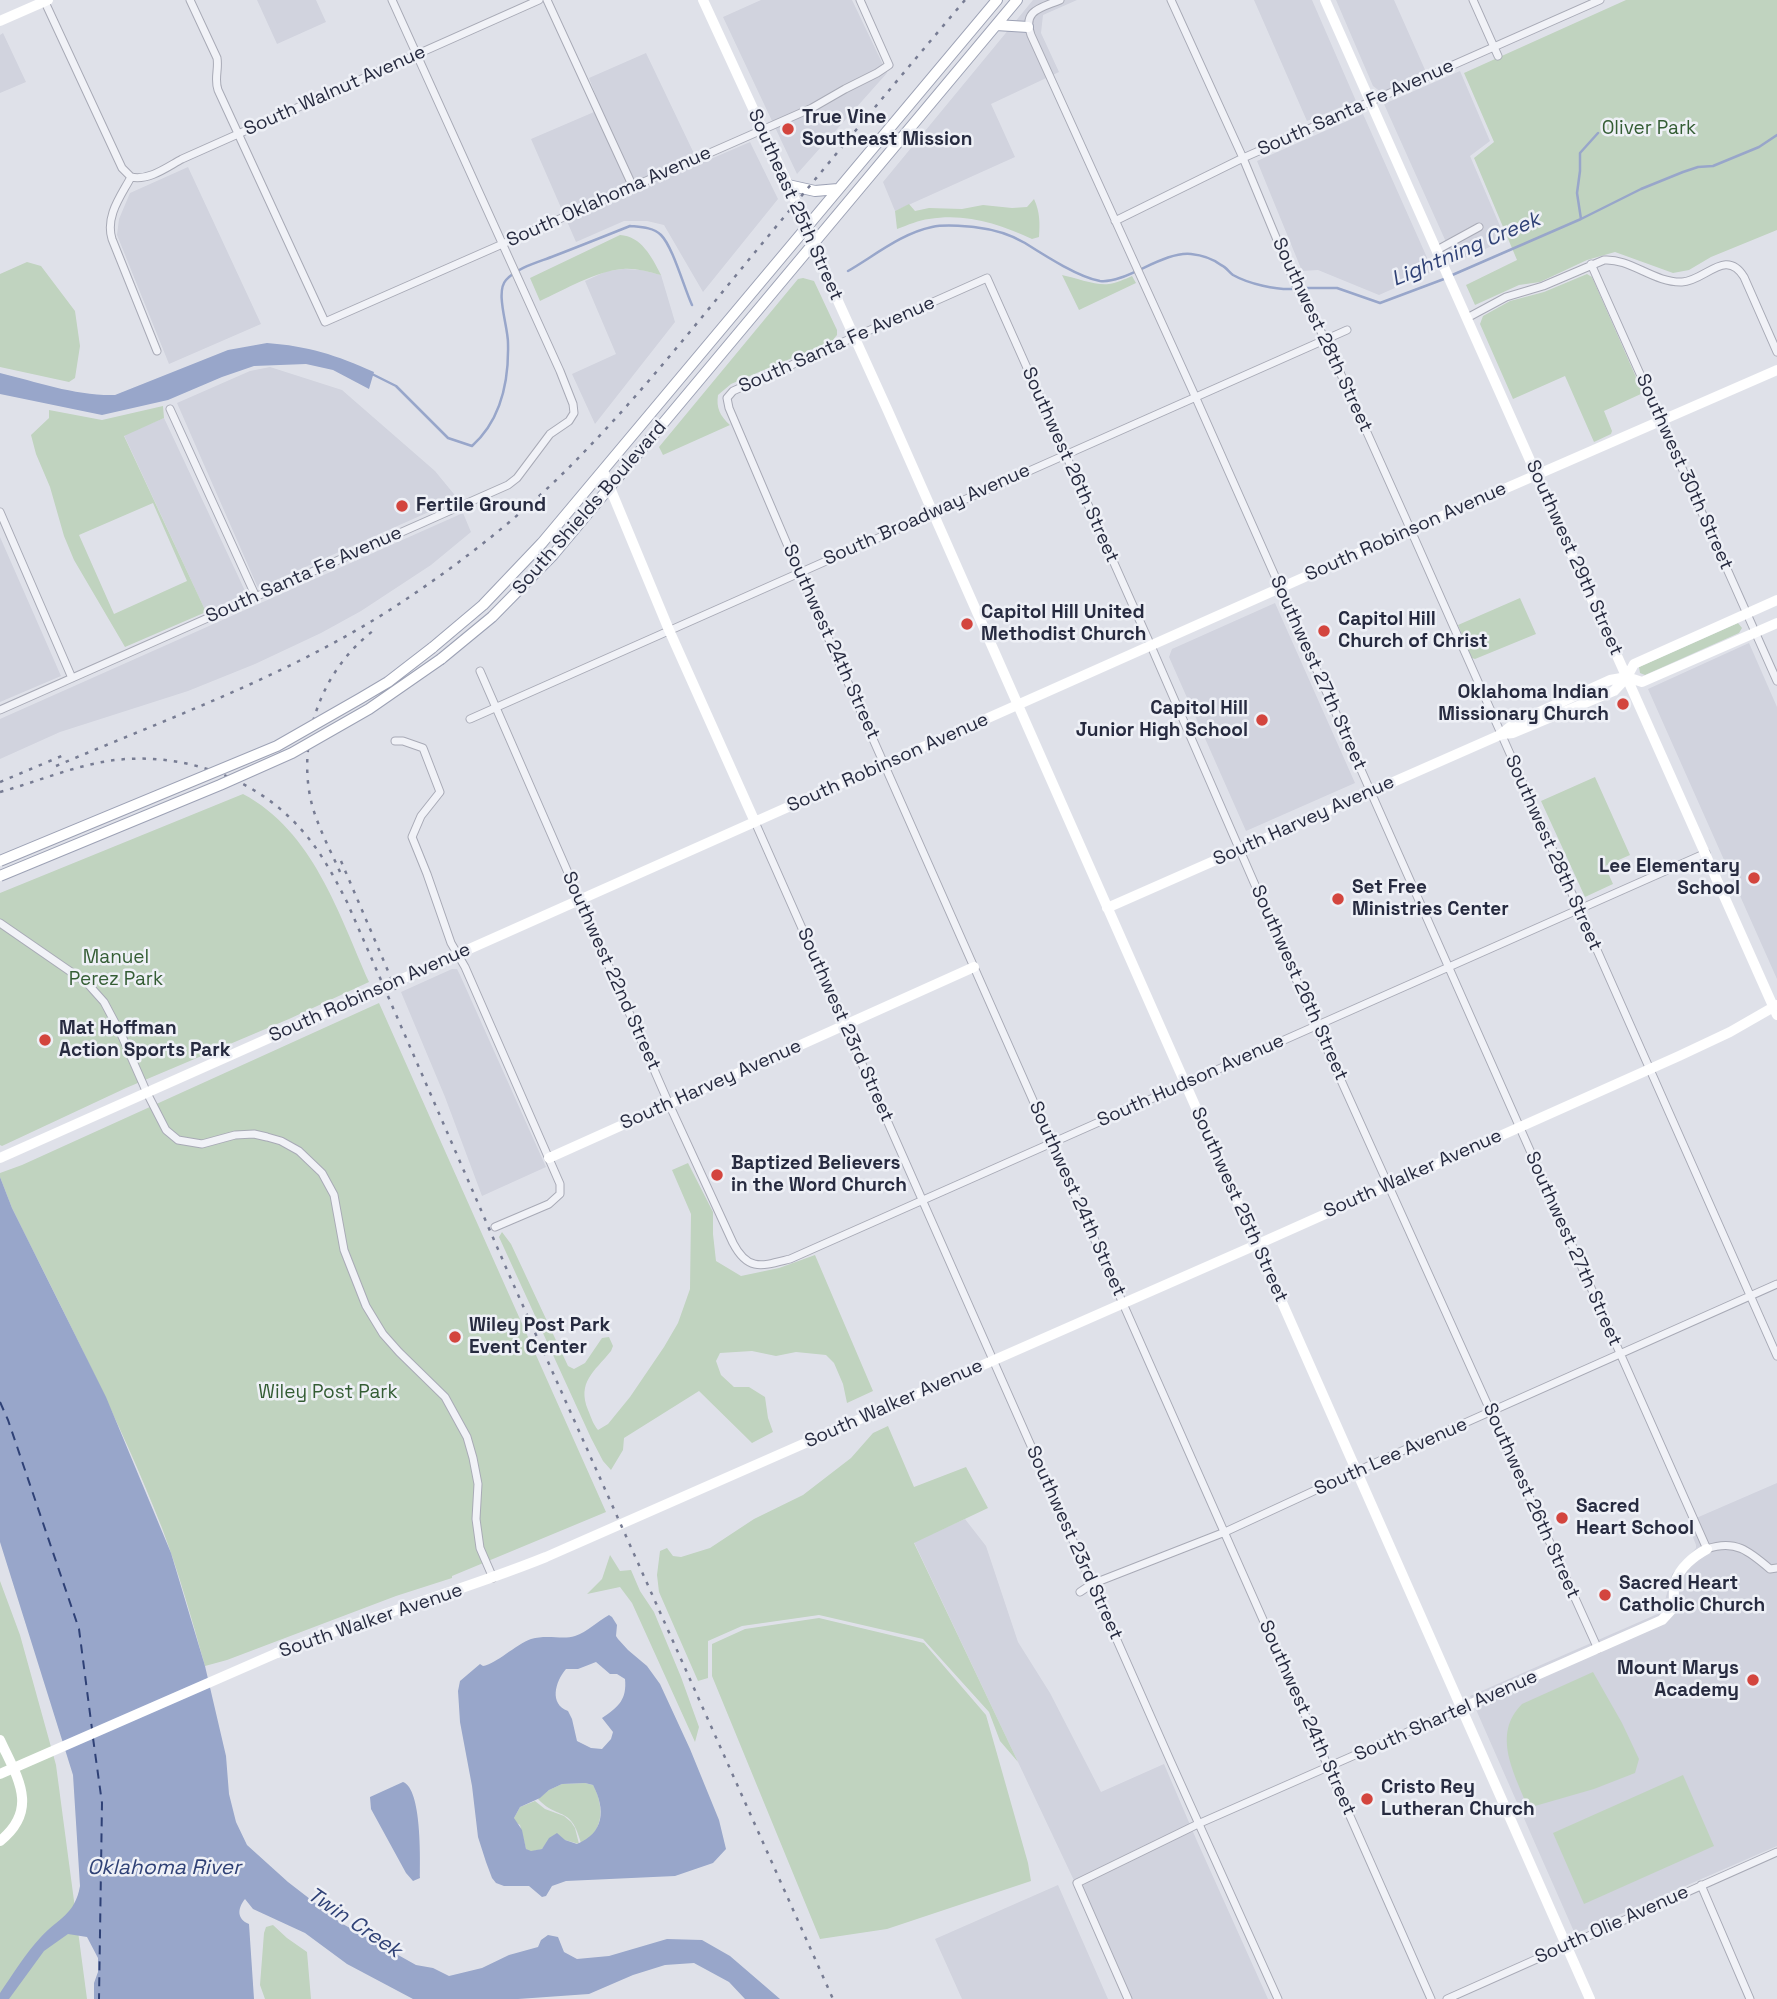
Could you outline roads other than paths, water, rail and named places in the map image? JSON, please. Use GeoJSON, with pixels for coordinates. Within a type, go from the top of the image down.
{"type":"FeatureCollection","features":[{"type":"Feature","properties":{"kind":"main road"},"geometry":{"type":"LineString","coordinates":[[0,21],[45,0]]}},
{"type":"Feature","properties":{"kind":"main road","name":"Southeast 25th Street"},"geometry":{"type":"LineString","coordinates":[[703,0],[888,411]]}},
{"type":"Feature","properties":{"kind":"main road","name":"South Shields Boulevard"},"geometry":{"type":"LineString","coordinates":[[0,861],[277,746],[388,682],[483,605],[517,571],[603,471],[997,0]]}},
{"type":"Feature","properties":{"kind":"main road","name":"Southwest 29th Street"},"geometry":{"type":"LineString","coordinates":[[1325,0],[1776,1009]]}},
{"type":"Feature","properties":{"kind":"main road","name":"South Shields Boulevard"},"geometry":{"type":"LineString","coordinates":[[0,876],[292,753],[369,709],[441,659],[492,617],[528,583],[610,488],[1016,1]]}},
{"type":"Feature","properties":{"kind":"main road"},"geometry":{"type":"LineString","coordinates":[[996,25],[1028,27]]}},
{"type":"Feature","properties":{"kind":"main road"},"geometry":{"type":"LineString","coordinates":[[900,116],[912,126]]}},
{"type":"Feature","properties":{"kind":"main road"},"geometry":{"type":"LineString","coordinates":[[788,186],[815,191],[838,189]]}},
{"type":"Feature","properties":{"kind":"main road","name":"South Robinson Avenue"},"geometry":{"type":"LineString","coordinates":[[0,1158],[1410,530],[1777,370]]}},
{"type":"Feature","properties":{"kind":"main road","name":"Southwest 25th Street"},"geometry":{"type":"LineString","coordinates":[[888,411],[1590,1999]]}},
{"type":"Feature","properties":{"kind":"main road","name":"Southwest 23rd Street"},"geometry":{"type":"LineString","coordinates":[[603,471],[669,630],[755,822]]}},
{"type":"Feature","properties":{"kind":"main road","name":"South Harvey Avenue"},"geometry":{"type":"LineString","coordinates":[[1107,908],[1500,735],[1513,733],[1614,691],[1634,664],[1777,600]]}},
{"type":"Feature","properties":{"kind":"main road"},"geometry":{"type":"LineString","coordinates":[[1626,677],[1642,682],[1777,623]]}},
{"type":"Feature","properties":{"kind":"main road","name":"South Harvey Avenue"},"geometry":{"type":"LineString","coordinates":[[550,1158],[974,967]]}},
{"type":"Feature","properties":{"kind":"main road","name":"South Walker Avenue"},"geometry":{"type":"LineString","coordinates":[[0,1774],[277,1653],[493,1578],[610,1530],[1256,1245],[1649,1069],[1776,1009]]}},
{"type":"Feature","properties":{"kind":"main road","name":"South Shartel Avenue"},"geometry":{"type":"LineString","coordinates":[[1462,1709],[1662,1620],[1674,1607],[1675,1583],[1684,1566],[1695,1555],[1707,1549]]}},
{"type":"Feature","properties":{"kind":"main road"},"geometry":{"type":"LineString","coordinates":[[0,1740],[21,1786],[23,1797],[22,1810],[13,1830],[0,1841]]}},
{"type":"Feature","properties":{"kind":"street"},"geometry":{"type":"LineString","coordinates":[[45,0],[122,168],[131,177],[110,219],[110,232],[157,351]]}},
{"type":"Feature","properties":{"kind":"street"},"geometry":{"type":"LineString","coordinates":[[190,0],[217,58],[216,85],[239,134]]}},
{"type":"Feature","properties":{"kind":"street"},"geometry":{"type":"LineString","coordinates":[[392,0],[502,244]]}},
{"type":"Feature","properties":{"kind":"street","name":"South Walnut Avenue"},"geometry":{"type":"LineString","coordinates":[[131,177],[145,177],[539,0]]}},
{"type":"Feature","properties":{"kind":"street"},"geometry":{"type":"LineString","coordinates":[[547,0],[633,187]]}},
{"type":"Feature","properties":{"kind":"street","name":"South Oklahoma Avenue"},"geometry":{"type":"LineString","coordinates":[[239,134],[325,322],[812,108],[877,73],[889,65],[859,0]]}},
{"type":"Feature","properties":{"kind":"street"},"geometry":{"type":"LineString","coordinates":[[1028,27],[1029,17],[1035,10],[1060,0]]}},
{"type":"Feature","properties":{"kind":"street","name":"Southwest 28th Street"},"geometry":{"type":"LineString","coordinates":[[1171,0],[1243,158],[1297,288],[1325,339],[1777,1356]]}},
{"type":"Feature","properties":{"kind":"street"},"geometry":{"type":"LineString","coordinates":[[1473,0],[1498,56]]}},
{"type":"Feature","properties":{"kind":"street","name":"South Santa Fe Avenue"},"geometry":{"type":"LineString","coordinates":[[1115,220],[1243,158],[1600,0]]}},
{"type":"Feature","properties":{"kind":"street","name":"Southwest 27th Street"},"geometry":{"type":"LineString","coordinates":[[1028,27],[1195,396],[1707,1549]]}},
{"type":"Feature","properties":{"kind":"street"},"geometry":{"type":"LineString","coordinates":[[1439,255],[1479,227]]}},
{"type":"Feature","properties":{"kind":"street","name":"South Santa Fe Avenue"},"geometry":{"type":"LineString","coordinates":[[0,710],[508,485],[517,478],[550,434],[574,413],[573,404],[502,244]]}},
{"type":"Feature","properties":{"kind":"street"},"geometry":{"type":"LineString","coordinates":[[1466,318],[1510,295],[1543,286],[1604,260],[1614,260],[1658,278],[1679,282],[1700,277],[1720,265],[1731,266],[1744,277],[1777,352]]}},
{"type":"Feature","properties":{"kind":"street","name":"Southwest 30th Street"},"geometry":{"type":"LineString","coordinates":[[1591,264],[1777,681]]}},
{"type":"Feature","properties":{"kind":"street","name":"South Santa Fe Avenue"},"geometry":{"type":"LineString","coordinates":[[727,398],[733,391],[750,383],[987,278]]}},
{"type":"Feature","properties":{"kind":"street","name":"Southwest 26th Street"},"geometry":{"type":"LineString","coordinates":[[987,278],[1241,849],[1316,1025],[1598,1649]]}},
{"type":"Feature","properties":{"kind":"street","name":"South Broadway Avenue"},"geometry":{"type":"LineString","coordinates":[[470,719],[1347,330]]}},
{"type":"Feature","properties":{"kind":"street","name":"Southwest 24th Street"},"geometry":{"type":"LineString","coordinates":[[727,398],[799,572],[1431,1999]]}},
{"type":"Feature","properties":{"kind":"street"},"geometry":{"type":"LineString","coordinates":[[170,409],[256,597]]}},
{"type":"Feature","properties":{"kind":"street"},"geometry":{"type":"LineString","coordinates":[[0,512],[72,678]]}},
{"type":"Feature","properties":{"kind":"street","name":"Southwest 22nd Street"},"geometry":{"type":"LineString","coordinates":[[480,671],[669,1104],[733,1243],[740,1256],[751,1264]]}},
{"type":"Feature","properties":{"kind":"street"},"geometry":{"type":"LineString","coordinates":[[395,741],[422,748],[440,792],[421,816],[412,837],[451,943],[465,967],[560,1184],[558,1197],[549,1204],[495,1227]]}},
{"type":"Feature","properties":{"kind":"street","name":"Southwest 23rd Street"},"geometry":{"type":"LineString","coordinates":[[755,822],[1278,1999]]}},
{"type":"Feature","properties":{"kind":"street","name":"South Hudson Avenue"},"geometry":{"type":"LineString","coordinates":[[751,1264],[764,1266],[790,1259],[1706,853]]}},
{"type":"Feature","properties":{"kind":"street"},"geometry":{"type":"LineString","coordinates":[[0,923],[87,983],[104,1002],[166,1130],[178,1140],[202,1144],[235,1135],[254,1134],[281,1140],[311,1160],[322,1173],[334,1195],[344,1250],[366,1306],[383,1334],[444,1397],[467,1437],[478,1484],[476,1519],[480,1548],[493,1578]]}},
{"type":"Feature","properties":{"kind":"street","name":"South Lee Avenue"},"geometry":{"type":"LineString","coordinates":[[1080,1592],[1092,1584],[1225,1532],[1777,1284]]}},
{"type":"Feature","properties":{"kind":"street"},"geometry":{"type":"LineString","coordinates":[[1707,1549],[1734,1545],[1751,1552],[1770,1569],[1777,1568]]}},
{"type":"Feature","properties":{"kind":"street","name":"South Shartel Avenue"},"geometry":{"type":"LineString","coordinates":[[1128,1999],[1077,1883],[1198,1824],[1462,1709]]}},
{"type":"Feature","properties":{"kind":"street","name":"South Olie Avenue"},"geometry":{"type":"LineString","coordinates":[[1447,1999],[1777,1852]]}},
{"type":"Feature","properties":{"kind":"street"},"geometry":{"type":"LineString","coordinates":[[1701,1885],[1750,1999]]}},
{"type":"Feature","properties":{"kind":"water"},"geometry":{"type":"Polygon","coordinates":[[[267,343],[322,352],[374,372],[369,389],[333,370],[306,364],[254,366],[168,400],[102,415],[0,394],[0,373],[71,391],[115,395],[228,350],[267,343]]]}},
{"type":"Feature","properties":{"kind":"water","name":"Oklahoma River"},"geometry":{"type":"Polygon","coordinates":[[[0,1177],[12,1208],[106,1397],[171,1553],[205,1666],[226,1756],[229,1794],[236,1822],[247,1845],[288,1882],[341,1923],[416,1965],[433,1968],[449,1976],[482,1968],[509,1955],[538,1947],[541,1940],[548,1935],[558,1937],[564,1952],[577,1959],[609,1956],[667,1939],[702,1940],[730,1956],[780,1999],[745,1999],[729,1982],[694,1963],[665,1965],[589,1994],[518,1999],[413,1999],[347,1964],[305,1933],[253,1909],[245,1899],[239,1913],[249,1924],[254,1999],[94,1999],[98,1958],[87,1937],[68,1934],[44,1951],[9,1999],[0,1999],[0,1993],[29,1951],[70,1910],[80,1886],[73,1775],[0,1542],[0,1177]]]}},
{"type":"Feature","properties":{"kind":"water"},"geometry":{"type":"Polygon","coordinates":[[[609,1615],[617,1625],[618,1639],[647,1666],[660,1684],[719,1820],[726,1849],[713,1863],[675,1876],[566,1881],[552,1886],[546,1896],[542,1897],[529,1886],[504,1886],[496,1883],[478,1837],[460,1722],[460,1681],[480,1664],[483,1666],[494,1662],[531,1639],[575,1636],[609,1615]],[[596,1662],[578,1669],[566,1669],[559,1680],[556,1698],[572,1719],[577,1741],[591,1748],[602,1749],[611,1739],[613,1732],[602,1718],[621,1702],[625,1692],[625,1679],[617,1674],[610,1674],[596,1662]],[[562,1784],[520,1807],[514,1818],[522,1830],[526,1849],[542,1849],[549,1838],[557,1833],[565,1840],[577,1844],[593,1834],[600,1820],[600,1803],[593,1785],[562,1784]]]}},
{"type":"Feature","properties":{"kind":"water"},"geometry":{"type":"Polygon","coordinates":[[[403,1782],[414,1797],[419,1826],[420,1878],[413,1881],[371,1809],[370,1797],[403,1782]]]}},
{"type":"Feature","properties":{"kind":"waterway"},"geometry":{"type":"LineString","coordinates":[[1581,219],[1577,193],[1580,153],[1598,133]]}},
{"type":"Feature","properties":{"kind":"waterway","name":"Lightning Creek"},"geometry":{"type":"LineString","coordinates":[[1450,276],[1581,219],[1641,189],[1698,167],[1713,166],[1759,147],[1777,135]]}},
{"type":"Feature","properties":{"kind":"waterway","name":"Lightning Creek"},"geometry":{"type":"LineString","coordinates":[[370,373],[396,386],[448,438],[472,446],[490,424],[505,385],[508,343],[502,293],[506,280],[516,272],[630,226],[646,228],[658,232],[665,241],[692,305]]}},
{"type":"Feature","properties":{"kind":"waterway","name":"Lightning Creek"},"geometry":{"type":"LineString","coordinates":[[848,271],[910,234],[932,227],[953,226],[980,228],[1007,235],[1072,270],[1100,281],[1121,278],[1168,257],[1191,254],[1214,261],[1233,275],[1247,281],[1294,289]]}},
{"type":"Feature","properties":{"kind":"waterway","name":"Lightning Creek"},"geometry":{"type":"LineString","coordinates":[[1301,288],[1337,288],[1380,303],[1444,279]]}},
{"type":"Feature","properties":{"kind":"railway"},"geometry":{"type":"LineString","coordinates":[[56,766],[233,692],[319,651],[427,585],[520,513],[585,451],[649,380],[965,0]]}},
{"type":"Feature","properties":{"kind":"railway"},"geometry":{"type":"LineString","coordinates":[[340,872],[312,806],[307,772],[308,748],[312,725],[330,681],[343,661],[377,628]]}},
{"type":"Feature","properties":{"kind":"railway"},"geometry":{"type":"LineString","coordinates":[[0,782],[64,755]]}},
{"type":"Feature","properties":{"kind":"railway"},"geometry":{"type":"LineString","coordinates":[[0,792],[108,761],[163,760],[190,764],[216,772],[265,797],[286,814],[317,850],[347,902],[511,1279],[833,1999]]}},
{"type":"Feature","properties":{"kind":"railway"},"geometry":{"type":"LineString","coordinates":[[341,861],[397,992]]}},
{"type":"Feature","properties":{"kind":"place","name":"True Vine Southeast Mission"},"geometry":{"type":"Point","coordinates":[788,129]}},
{"type":"Feature","properties":{"kind":"place","name":"Fertile Ground"},"geometry":{"type":"Point","coordinates":[402,506]}},
{"type":"Feature","properties":{"kind":"place","name":"Capitol Hill United Methodist Church"},"geometry":{"type":"Point","coordinates":[967,624]}},
{"type":"Feature","properties":{"kind":"place","name":"Capitol Hill Church of Christ"},"geometry":{"type":"Point","coordinates":[1324,631]}},
{"type":"Feature","properties":{"kind":"place","name":"Oklahoma Indian Missionary Church"},"geometry":{"type":"Point","coordinates":[1623,704]}},
{"type":"Feature","properties":{"kind":"place","name":"Capitol Hill Junior High School"},"geometry":{"type":"Point","coordinates":[1262,720]}},
{"type":"Feature","properties":{"kind":"place","name":"Lee Elementary School"},"geometry":{"type":"Point","coordinates":[1754,878]}},
{"type":"Feature","properties":{"kind":"place","name":"Set Free Ministries Center"},"geometry":{"type":"Point","coordinates":[1338,899]}},
{"type":"Feature","properties":{"kind":"place","name":"Mat Hoffman Action Sports Park"},"geometry":{"type":"Point","coordinates":[45,1040]}},
{"type":"Feature","properties":{"kind":"place","name":"Baptized Believers in the Word Church"},"geometry":{"type":"Point","coordinates":[717,1175]}},
{"type":"Feature","properties":{"kind":"place","name":"Wiley Post Park Event Center"},"geometry":{"type":"Point","coordinates":[455,1337]}},
{"type":"Feature","properties":{"kind":"place","name":"Sacred Heart School"},"geometry":{"type":"Point","coordinates":[1562,1518]}},
{"type":"Feature","properties":{"kind":"place","name":"Sacred Heart Catholic Church"},"geometry":{"type":"Point","coordinates":[1605,1595]}},
{"type":"Feature","properties":{"kind":"place","name":"Mount Marys Academy"},"geometry":{"type":"Point","coordinates":[1753,1680]}},
{"type":"Feature","properties":{"kind":"place","name":"Cristo Rey Lutheran Church"},"geometry":{"type":"Point","coordinates":[1367,1799]}},
{"type":"Feature","properties":{"kind":"park label","name":"Oliver Park"},"geometry":{"type":"Point","coordinates":[1649,129]}},
{"type":"Feature","properties":{"kind":"park label","name":"Manuel Perez Park"},"geometry":{"type":"Point","coordinates":[116,969]}},
{"type":"Feature","properties":{"kind":"park label","name":"Wiley Post Park"},"geometry":{"type":"Point","coordinates":[328,1393]}},
{"type":"Feature","properties":{"kind":"water label","name":"Twin Creek"},"geometry":{"type":"Point","coordinates":[354,1923]}}]}
